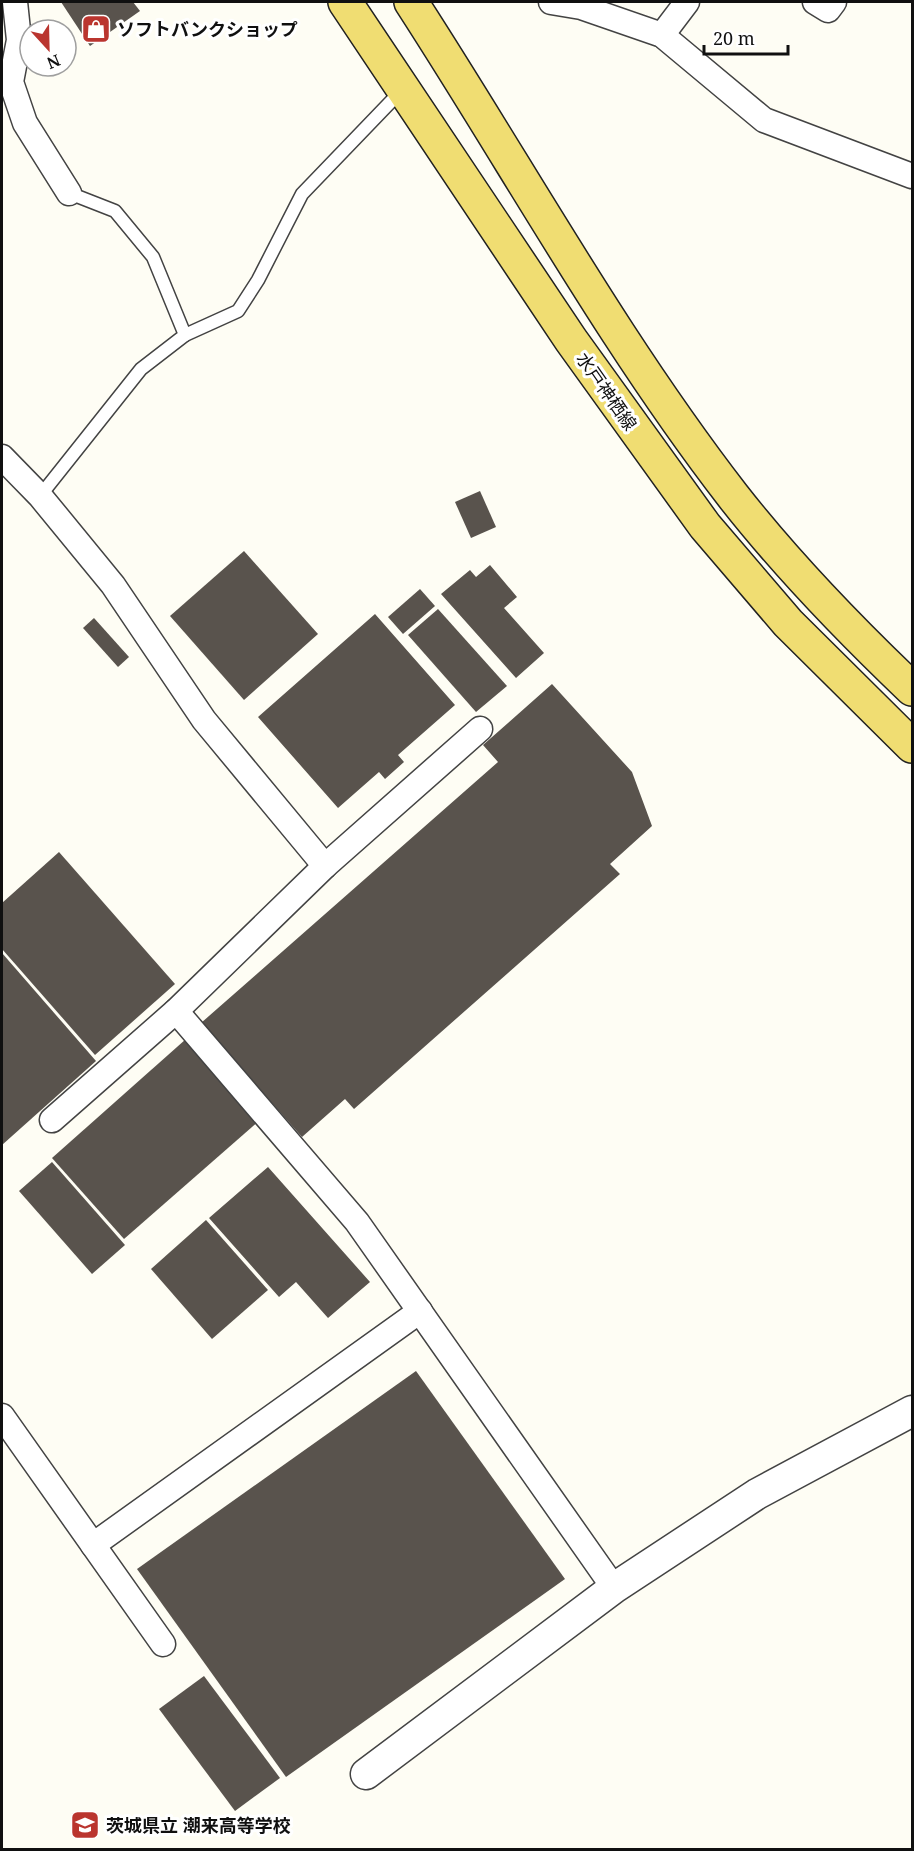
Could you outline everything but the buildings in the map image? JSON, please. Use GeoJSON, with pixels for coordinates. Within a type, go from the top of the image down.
{"type":"FeatureCollection","features":[{"type":"Feature","properties":{"kind":"main road","name":"水戸神栖線"},"geometry":{"type":"LineString","coordinates":[[345,2],[571,339],[705,526],[788,623],[912,746]]}},
{"type":"Feature","properties":{"kind":"main road"},"geometry":{"type":"LineString","coordinates":[[411,2],[616,330],[680,424],[734,498],[849,628],[912,689]]}},
{"type":"Feature","properties":{"kind":"street"},"geometry":{"type":"LineString","coordinates":[[15,2],[19,40],[6,85],[25,123],[69,193]]}},
{"type":"Feature","properties":{"kind":"street"},"geometry":{"type":"LineString","coordinates":[[551,2],[581,7],[662,35],[764,120],[912,176]]}},
{"type":"Feature","properties":{"kind":"street"},"geometry":{"type":"LineString","coordinates":[[662,35],[687,2]]}},
{"type":"Feature","properties":{"kind":"street"},"geometry":{"type":"LineString","coordinates":[[815,2],[828,10],[834,2]]}},
{"type":"Feature","properties":{"kind":"street"},"geometry":{"type":"LineString","coordinates":[[2,458],[40,496],[113,585],[204,720],[325,866]]}},
{"type":"Feature","properties":{"kind":"street"},"geometry":{"type":"LineString","coordinates":[[52,1120],[176,1011],[325,866],[480,729]]}},
{"type":"Feature","properties":{"kind":"street"},"geometry":{"type":"LineString","coordinates":[[176,1011],[357,1222],[615,1588]]}},
{"type":"Feature","properties":{"kind":"street"},"geometry":{"type":"LineString","coordinates":[[93,1545],[420,1311]]}},
{"type":"Feature","properties":{"kind":"street"},"geometry":{"type":"LineString","coordinates":[[366,1774],[615,1588],[757,1494],[912,1411]]}},
{"type":"Feature","properties":{"kind":"street"},"geometry":{"type":"LineString","coordinates":[[2,1416],[163,1644]]}},
{"type":"Feature","properties":{"kind":"lane"},"geometry":{"type":"LineString","coordinates":[[40,496],[141,369],[185,335],[237,311],[258,280],[302,194],[402,89]]}},
{"type":"Feature","properties":{"kind":"lane"},"geometry":{"type":"LineString","coordinates":[[69,193],[115,211],[153,257],[185,335]]}},
{"type":"Feature","properties":{"kind":"place","name":"ソフトバンクショップ"},"geometry":{"type":"Point","coordinates":[96,29]}},
{"type":"Feature","properties":{"kind":"place","name":"茨城県立 潮来高等学校"},"geometry":{"type":"Point","coordinates":[85,1825]}}]}
